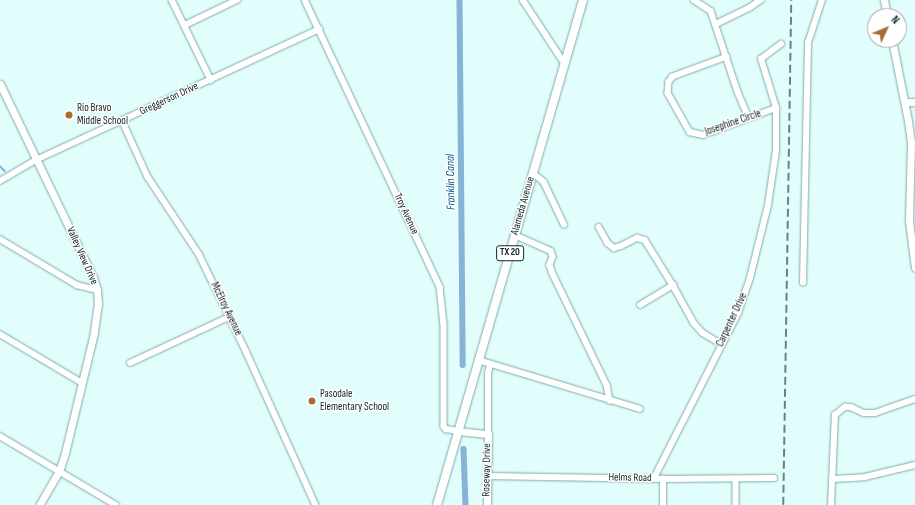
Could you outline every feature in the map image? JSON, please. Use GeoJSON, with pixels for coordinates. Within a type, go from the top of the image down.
{"type":"FeatureCollection","features":[{"type":"Feature","properties":{"kind":"main road","name":"Alameda Avenue"},"geometry":{"type":"LineString","coordinates":[[437,505],[583,0]]}},
{"type":"Feature","properties":{"kind":"street"},"geometry":{"type":"LineString","coordinates":[[172,0],[210,80]]}},
{"type":"Feature","properties":{"kind":"street"},"geometry":{"type":"LineString","coordinates":[[185,25],[237,0]]}},
{"type":"Feature","properties":{"kind":"street","name":"Troy Avenue"},"geometry":{"type":"LineString","coordinates":[[305,0],[440,287],[444,323],[444,426],[446,429],[458,431]]}},
{"type":"Feature","properties":{"kind":"street"},"geometry":{"type":"LineString","coordinates":[[523,0],[565,64]]}},
{"type":"Feature","properties":{"kind":"street"},"geometry":{"type":"LineString","coordinates":[[694,0],[711,11],[738,92],[749,118]]}},
{"type":"Feature","properties":{"kind":"street"},"geometry":{"type":"LineString","coordinates":[[716,24],[749,8],[761,0]]}},
{"type":"Feature","properties":{"kind":"street"},"geometry":{"type":"LineString","coordinates":[[803,283],[808,43],[822,0]]}},
{"type":"Feature","properties":{"kind":"street","name":"Greggerson Drive"},"geometry":{"type":"LineString","coordinates":[[0,180],[36,160],[319,29]]}},
{"type":"Feature","properties":{"kind":"street","name":"Carpenter Drive"},"geometry":{"type":"LineString","coordinates":[[654,478],[738,313],[750,278],[767,212],[776,151],[776,108],[761,59],[781,44]]}},
{"type":"Feature","properties":{"kind":"street"},"geometry":{"type":"LineString","coordinates":[[894,48],[905,102],[911,143],[909,210],[913,234],[915,268]]}},
{"type":"Feature","properties":{"kind":"street","name":"Josephine Circle"},"geometry":{"type":"LineString","coordinates":[[727,57],[673,77],[667,85],[668,93],[686,127],[696,134],[703,135],[776,108]]}},
{"type":"Feature","properties":{"kind":"street","name":"Valley View Drive"},"geometry":{"type":"LineString","coordinates":[[0,84],[93,277],[97,290],[96,318],[65,453],[59,471],[39,505]]}},
{"type":"Feature","properties":{"kind":"street"},"geometry":{"type":"LineString","coordinates":[[905,102],[915,102]]}},
{"type":"Feature","properties":{"kind":"street","name":"McElroy Avenue"},"geometry":{"type":"LineString","coordinates":[[122,120],[148,177],[199,254],[316,504]]}},
{"type":"Feature","properties":{"kind":"street"},"geometry":{"type":"LineString","coordinates":[[533,173],[544,182],[564,224]]}},
{"type":"Feature","properties":{"kind":"street"},"geometry":{"type":"LineString","coordinates":[[599,227],[608,243],[614,248],[637,238],[645,240],[698,328],[721,344]]}},
{"type":"Feature","properties":{"kind":"street"},"geometry":{"type":"LineString","coordinates":[[515,235],[551,251],[553,257],[550,265],[553,274],[607,385],[610,401]]}},
{"type":"Feature","properties":{"kind":"street"},"geometry":{"type":"LineString","coordinates":[[0,239],[77,286],[97,290]]}},
{"type":"Feature","properties":{"kind":"street"},"geometry":{"type":"LineString","coordinates":[[640,305],[673,285]]}},
{"type":"Feature","properties":{"kind":"street"},"geometry":{"type":"LineString","coordinates":[[130,363],[229,317]]}},
{"type":"Feature","properties":{"kind":"street"},"geometry":{"type":"LineString","coordinates":[[0,334],[81,382]]}},
{"type":"Feature","properties":{"kind":"street"},"geometry":{"type":"LineString","coordinates":[[478,360],[490,365],[640,409]]}},
{"type":"Feature","properties":{"kind":"street","name":"Roseway Drive"},"geometry":{"type":"LineString","coordinates":[[487,505],[488,373],[490,365]]}},
{"type":"Feature","properties":{"kind":"street"},"geometry":{"type":"LineString","coordinates":[[831,505],[833,419],[837,411],[845,407],[851,407],[864,413],[875,413],[915,399]]}},
{"type":"Feature","properties":{"kind":"street","name":"Roseway Drive"},"geometry":{"type":"LineString","coordinates":[[458,431],[488,434]]}},
{"type":"Feature","properties":{"kind":"street"},"geometry":{"type":"LineString","coordinates":[[0,436],[116,505]]}},
{"type":"Feature","properties":{"kind":"street"},"geometry":{"type":"LineString","coordinates":[[832,479],[865,477],[915,465]]}},
{"type":"Feature","properties":{"kind":"street","name":"Helms Road"},"geometry":{"type":"LineString","coordinates":[[487,476],[663,479],[774,478]]}},
{"type":"Feature","properties":{"kind":"street"},"geometry":{"type":"LineString","coordinates":[[736,478],[736,505]]}},
{"type":"Feature","properties":{"kind":"street"},"geometry":{"type":"LineString","coordinates":[[663,479],[663,505]]}},
{"type":"Feature","properties":{"kind":"street"},"geometry":{"type":"LineString","coordinates":[[308,505],[316,504]]}},
{"type":"Feature","properties":{"kind":"waterway","name":"Franklin Canal"},"geometry":{"type":"LineString","coordinates":[[460,0],[463,365]]}},
{"type":"Feature","properties":{"kind":"waterway"},"geometry":{"type":"LineString","coordinates":[[0,166],[5,171]]}},
{"type":"Feature","properties":{"kind":"waterway","name":"Franklin Canal"},"geometry":{"type":"LineString","coordinates":[[464,449],[466,505]]}},
{"type":"Feature","properties":{"kind":"railway"},"geometry":{"type":"LineString","coordinates":[[783,505],[791,0]]}},
{"type":"Feature","properties":{"kind":"place","name":"Rio Bravo Middle School"},"geometry":{"type":"Point","coordinates":[69,115]}},
{"type":"Feature","properties":{"kind":"place","name":"Pasodale Elementary School"},"geometry":{"type":"Point","coordinates":[312,401]}}]}
